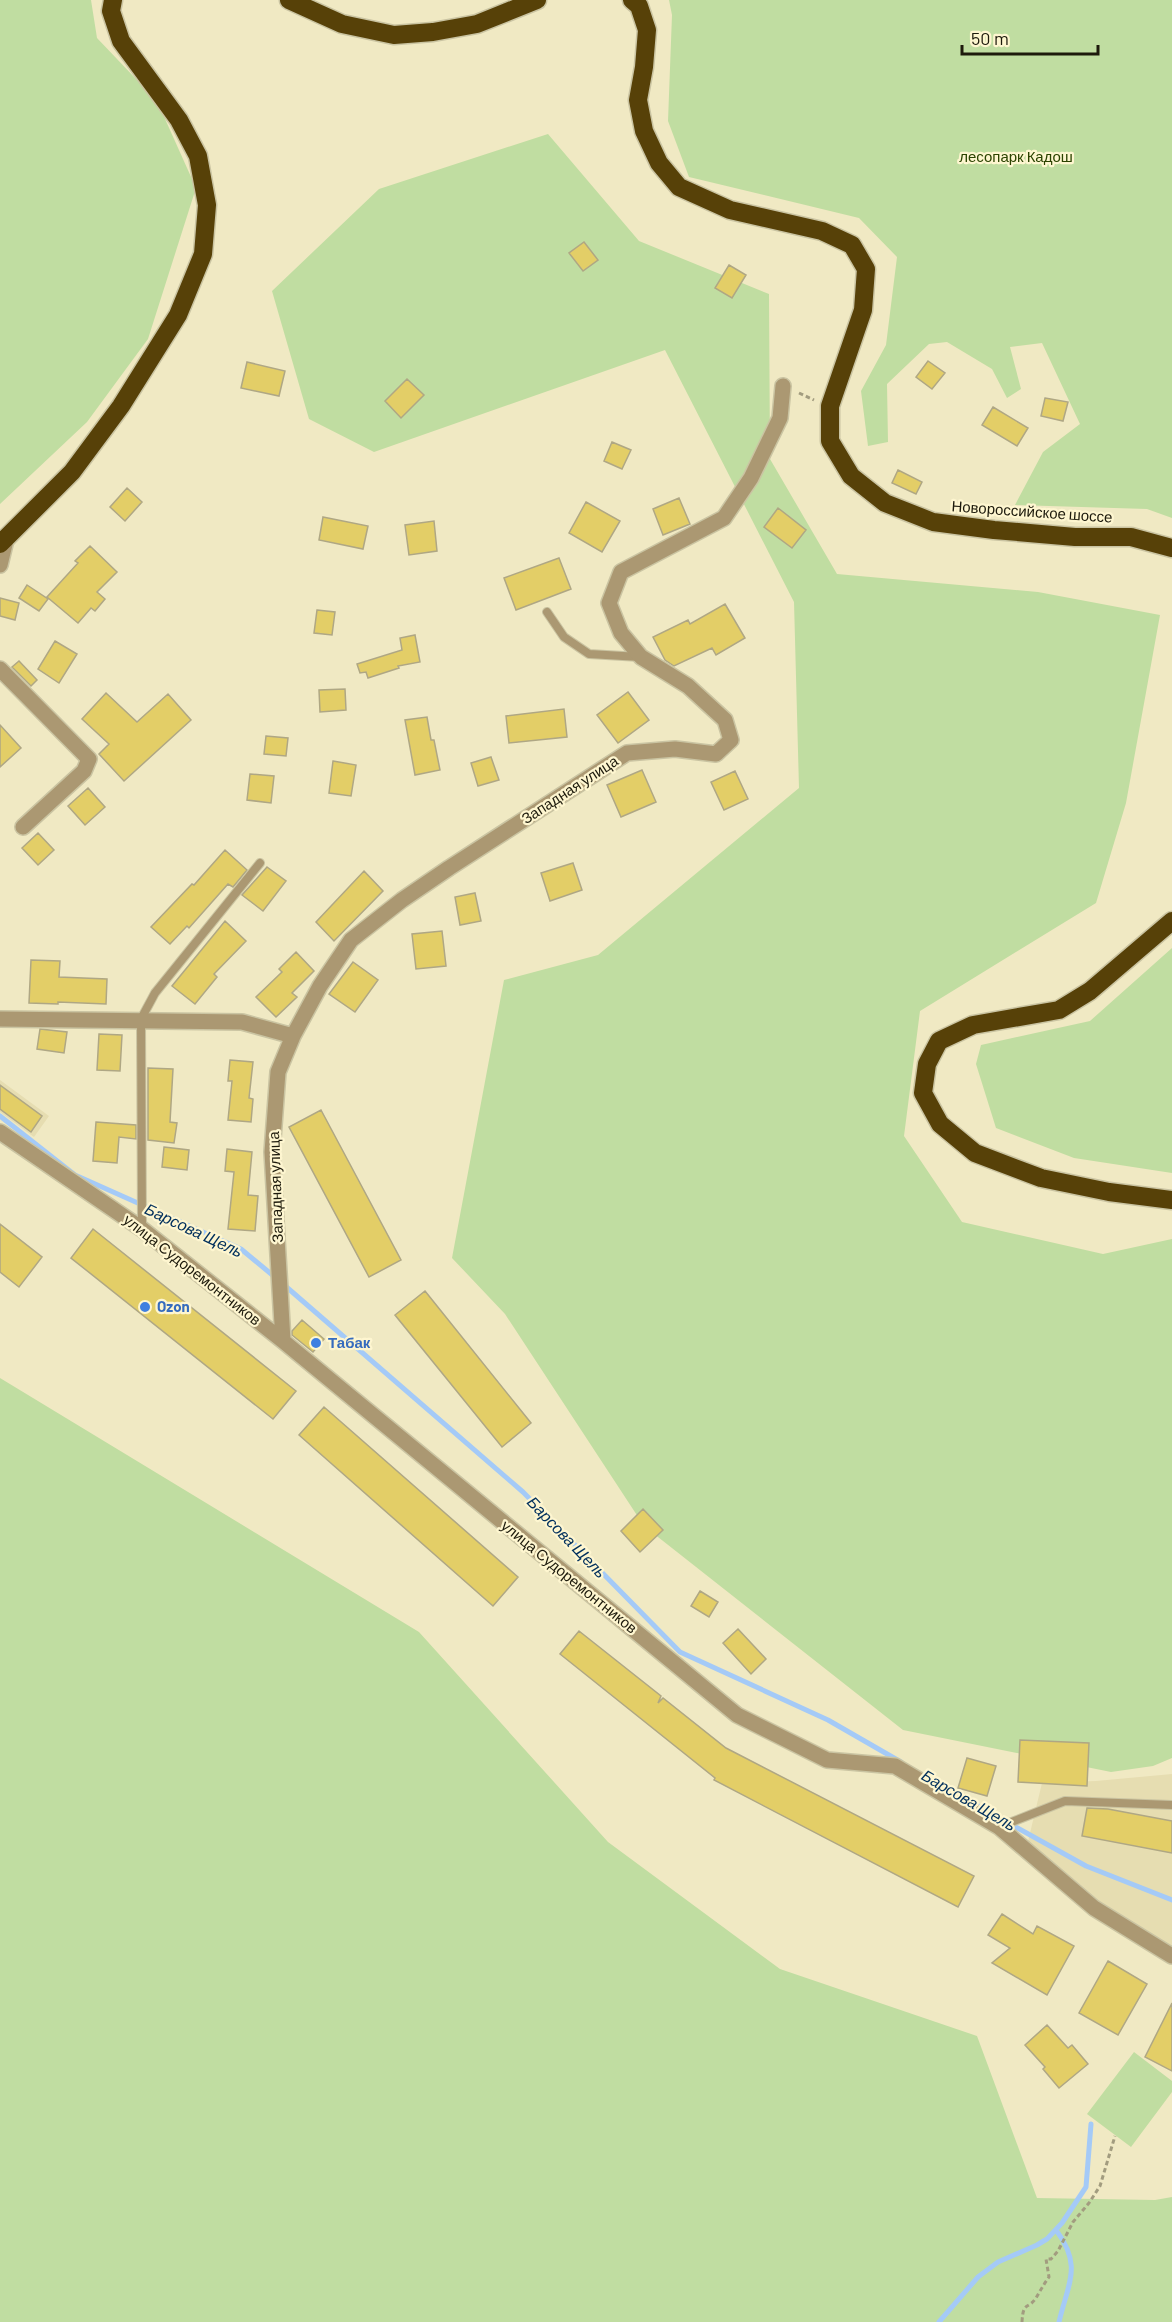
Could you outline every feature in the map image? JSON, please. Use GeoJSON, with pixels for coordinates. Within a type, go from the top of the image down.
{"type":"FeatureCollection","features":[{"type":"Feature","properties":{"kind":"highway"},"geometry":{"type":"LineString","coordinates":[[3,542],[72,472],[121,406],[178,315],[203,254],[207,205],[198,156],[179,120],[121,41],[111,11],[113,0]]}},
{"type":"Feature","properties":{"kind":"highway"},"geometry":{"type":"LineString","coordinates":[[289,0],[342,24],[394,35],[433,32],[477,24],[537,0]]}},
{"type":"Feature","properties":{"kind":"highway","name":"Новороссийское шоссе"},"geometry":{"type":"LineString","coordinates":[[632,0],[639,6],[647,30],[638,100],[644,131],[659,164],[679,187],[730,210],[822,231],[852,245],[866,269],[863,310],[830,406],[830,441],[851,476],[885,503],[933,522],[1075,537],[1131,537],[1172,548]]}},
{"type":"Feature","properties":{"kind":"highway"},"geometry":{"type":"LineString","coordinates":[[1172,921],[1090,991],[1059,1010],[974,1025],[939,1041],[927,1064],[923,1093],[940,1124],[975,1153],[1041,1178],[1109,1192],[1172,1200]]}},
{"type":"Feature","properties":{"kind":"street","name":"Западная улица"},"geometry":{"type":"LineString","coordinates":[[283,1341],[272,1152],[278,1072],[293,1036],[320,986],[351,940],[449,868],[627,753],[675,749],[716,754],[731,740],[725,720],[688,686],[641,657],[621,633],[609,603],[621,572],[724,518],[751,478],[780,418],[783,386]]}},
{"type":"Feature","properties":{"kind":"street"},"geometry":{"type":"LineString","coordinates":[[0,565],[3,542]]}},
{"type":"Feature","properties":{"kind":"street"},"geometry":{"type":"LineString","coordinates":[[0,669],[89,759],[84,771],[23,827]]}},
{"type":"Feature","properties":{"kind":"street"},"geometry":{"type":"LineString","coordinates":[[0,1019],[242,1022],[293,1036]]}},
{"type":"Feature","properties":{"kind":"street","name":"улица Судоремонтников"},"geometry":{"type":"LineString","coordinates":[[0,1132],[142,1229],[283,1341],[737,1715],[826,1760],[895,1766],[999,1827],[1094,1908],[1172,1956]]}},
{"type":"Feature","properties":{"kind":"lane"},"geometry":{"type":"LineString","coordinates":[[548,612],[564,638],[589,654],[641,657]]}},
{"type":"Feature","properties":{"kind":"lane"},"geometry":{"type":"LineString","coordinates":[[142,1229],[141,1019],[155,993],[260,863]]}},
{"type":"Feature","properties":{"kind":"lane"},"geometry":{"type":"LineString","coordinates":[[999,1827],[1065,1801],[1171,1804]]}},
{"type":"Feature","properties":{"kind":"path"},"geometry":{"type":"LineString","coordinates":[[783,386],[830,406]]}},
{"type":"Feature","properties":{"kind":"path"},"geometry":{"type":"LineString","coordinates":[[1022,2322],[1023,2310],[1028,2303],[1034,2301],[1049,2277],[1046,2259],[1051,2259],[1058,2251],[1073,2222],[1100,2186],[1115,2136]]}},
{"type":"Feature","properties":{"kind":"shaded area"},"geometry":{"type":"Polygon","coordinates":[[[0,1080],[49,1116],[34,1137],[0,1112],[0,1080]]]}},
{"type":"Feature","properties":{"kind":"shaded area"},"geometry":{"type":"Polygon","coordinates":[[[1172,1774],[1172,1955],[1025,1854],[1042,1783],[1172,1774]]]}},
{"type":"Feature","properties":{"kind":"green space"},"geometry":{"type":"Polygon","coordinates":[[[0,0],[91,0],[97,38],[157,101],[196,188],[148,339],[87,422],[0,504],[0,0]]]}},
{"type":"Feature","properties":{"kind":"green space","name":"лесопарк Кадош"},"geometry":{"type":"Polygon","coordinates":[[[669,0],[1172,0],[1172,518],[1147,509],[1015,505],[1043,452],[1080,424],[1042,343],[1010,347],[1021,389],[1007,398],[992,369],[947,342],[929,344],[887,384],[888,442],[868,446],[861,391],[886,345],[897,257],[859,218],[689,177],[668,121],[672,15],[669,0]]]}},
{"type":"Feature","properties":{"kind":"green space"},"geometry":{"type":"Polygon","coordinates":[[[548,134],[639,241],[769,294],[770,459],[837,574],[1038,592],[1160,615],[1126,803],[1096,903],[920,1011],[904,1136],[962,1222],[1103,1254],[1172,1239],[1172,1758],[1153,1766],[1111,1772],[903,1730],[644,1526],[505,1314],[452,1258],[504,980],[598,955],[799,788],[794,602],[665,350],[374,452],[309,419],[272,291],[379,189],[548,134]]]}},
{"type":"Feature","properties":{"kind":"green space"},"geometry":{"type":"Polygon","coordinates":[[[1172,948],[1172,1173],[1074,1158],[996,1128],[976,1064],[981,1045],[1090,1021],[1172,948]]]}},
{"type":"Feature","properties":{"kind":"green space"},"geometry":{"type":"Polygon","coordinates":[[[0,1378],[419,1632],[608,1842],[780,1969],[977,2036],[1037,2198],[1155,2200],[1172,2197],[1172,2322],[0,2322],[0,1378]]]}},
{"type":"Feature","properties":{"kind":"green space"},"geometry":{"type":"Polygon","coordinates":[[[1134,2052],[1172,2081],[1172,2092],[1131,2147],[1087,2114],[1134,2052]]]}},
{"type":"Feature","properties":{"kind":"building"},"geometry":{"type":"Polygon","coordinates":[[[584,242],[598,260],[583,271],[569,253],[584,242]]]}},
{"type":"Feature","properties":{"kind":"building"},"geometry":{"type":"Polygon","coordinates":[[[729,265],[746,275],[732,298],[715,288],[729,265]]]}},
{"type":"Feature","properties":{"kind":"building"},"geometry":{"type":"Polygon","coordinates":[[[928,361],[945,373],[932,389],[916,377],[928,361]]]}},
{"type":"Feature","properties":{"kind":"building"},"geometry":{"type":"Polygon","coordinates":[[[247,362],[285,371],[279,396],[241,388],[247,362]]]}},
{"type":"Feature","properties":{"kind":"building"},"geometry":{"type":"Polygon","coordinates":[[[407,379],[424,395],[401,418],[385,401],[407,379]]]}},
{"type":"Feature","properties":{"kind":"building"},"geometry":{"type":"Polygon","coordinates":[[[1045,398],[1068,402],[1063,421],[1041,416],[1045,398]]]}},
{"type":"Feature","properties":{"kind":"building"},"geometry":{"type":"Polygon","coordinates":[[[993,407],[1028,428],[1017,446],[982,425],[993,407]]]}},
{"type":"Feature","properties":{"kind":"building"},"geometry":{"type":"Polygon","coordinates":[[[612,442],[631,450],[622,469],[604,461],[612,442]]]}},
{"type":"Feature","properties":{"kind":"building"},"geometry":{"type":"Polygon","coordinates":[[[898,470],[922,482],[916,494],[892,483],[898,470]]]}},
{"type":"Feature","properties":{"kind":"building"},"geometry":{"type":"Polygon","coordinates":[[[127,488],[142,502],[125,521],[110,507],[127,488]]]}},
{"type":"Feature","properties":{"kind":"building"},"geometry":{"type":"Polygon","coordinates":[[[679,498],[690,524],[663,535],[653,509],[679,498]]]}},
{"type":"Feature","properties":{"kind":"building"},"geometry":{"type":"Polygon","coordinates":[[[586,502],[620,521],[602,552],[569,533],[586,502]]]}},
{"type":"Feature","properties":{"kind":"building"},"geometry":{"type":"Polygon","coordinates":[[[778,508],[806,530],[792,548],[764,527],[778,508]]]}},
{"type":"Feature","properties":{"kind":"building"},"geometry":{"type":"Polygon","coordinates":[[[323,517],[368,526],[363,549],[319,540],[323,517]]]}},
{"type":"Feature","properties":{"kind":"building"},"geometry":{"type":"Polygon","coordinates":[[[434,521],[437,551],[409,555],[405,525],[434,521]]]}},
{"type":"Feature","properties":{"kind":"building"},"geometry":{"type":"Polygon","coordinates":[[[90,546],[117,572],[97,592],[105,599],[95,611],[91,608],[78,623],[47,597],[90,546]]]}},
{"type":"Feature","properties":{"kind":"building"},"geometry":{"type":"Polygon","coordinates":[[[559,558],[571,589],[516,610],[504,578],[559,558]]]}},
{"type":"Feature","properties":{"kind":"building"},"geometry":{"type":"Polygon","coordinates":[[[27,585],[48,599],[39,611],[19,598],[27,585]]]}},
{"type":"Feature","properties":{"kind":"building"},"geometry":{"type":"Polygon","coordinates":[[[0,598],[19,603],[15,620],[0,616],[0,598]]]}},
{"type":"Feature","properties":{"kind":"building"},"geometry":{"type":"Polygon","coordinates":[[[725,604],[745,638],[716,655],[712,648],[674,666],[665,660],[653,637],[688,620],[690,624],[725,604]]]}},
{"type":"Feature","properties":{"kind":"building"},"geometry":{"type":"Polygon","coordinates":[[[317,610],[335,612],[332,635],[314,633],[317,610]]]}},
{"type":"Feature","properties":{"kind":"building"},"geometry":{"type":"Polygon","coordinates":[[[415,635],[420,662],[398,666],[399,668],[368,678],[366,672],[360,673],[357,664],[402,650],[400,638],[415,635]]]}},
{"type":"Feature","properties":{"kind":"building"},"geometry":{"type":"Polygon","coordinates":[[[55,641],[77,654],[59,683],[38,669],[55,641]]]}},
{"type":"Feature","properties":{"kind":"building"},"geometry":{"type":"Polygon","coordinates":[[[19,661],[37,680],[31,686],[12,667],[19,661]]]}},
{"type":"Feature","properties":{"kind":"building"},"geometry":{"type":"Polygon","coordinates":[[[345,689],[346,710],[320,712],[319,690],[345,689]]]}},
{"type":"Feature","properties":{"kind":"building"},"geometry":{"type":"Polygon","coordinates":[[[628,692],[649,720],[618,743],[597,715],[628,692]]]}},
{"type":"Feature","properties":{"kind":"building"},"geometry":{"type":"Polygon","coordinates":[[[106,693],[137,722],[168,694],[191,720],[124,781],[99,754],[109,744],[82,719],[106,693]]]}},
{"type":"Feature","properties":{"kind":"building"},"geometry":{"type":"Polygon","coordinates":[[[564,709],[567,737],[509,743],[506,716],[564,709]]]}},
{"type":"Feature","properties":{"kind":"building"},"geometry":{"type":"Polygon","coordinates":[[[427,717],[440,770],[415,775],[405,720],[427,717]]]}},
{"type":"Feature","properties":{"kind":"building"},"geometry":{"type":"Polygon","coordinates":[[[0,725],[21,748],[0,767],[0,725]]]}},
{"type":"Feature","properties":{"kind":"building"},"geometry":{"type":"Polygon","coordinates":[[[266,736],[288,738],[286,756],[264,754],[266,736]]]}},
{"type":"Feature","properties":{"kind":"building"},"geometry":{"type":"Polygon","coordinates":[[[491,757],[499,780],[478,786],[471,763],[491,757]]]}},
{"type":"Feature","properties":{"kind":"building"},"geometry":{"type":"Polygon","coordinates":[[[333,761],[356,765],[351,796],[329,793],[333,761]]]}},
{"type":"Feature","properties":{"kind":"building"},"geometry":{"type":"Polygon","coordinates":[[[642,770],[656,802],[621,817],[607,785],[642,770]]]}},
{"type":"Feature","properties":{"kind":"building"},"geometry":{"type":"Polygon","coordinates":[[[735,771],[748,799],[724,810],[711,782],[735,771]]]}},
{"type":"Feature","properties":{"kind":"building"},"geometry":{"type":"Polygon","coordinates":[[[250,774],[274,776],[271,803],[247,800],[250,774]]]}},
{"type":"Feature","properties":{"kind":"building"},"geometry":{"type":"Polygon","coordinates":[[[88,788],[105,807],[85,825],[68,806],[88,788]]]}},
{"type":"Feature","properties":{"kind":"building"},"geometry":{"type":"Polygon","coordinates":[[[38,833],[54,850],[38,865],[22,848],[38,833]]]}},
{"type":"Feature","properties":{"kind":"building"},"geometry":{"type":"Polygon","coordinates":[[[225,850],[247,870],[233,887],[228,884],[189,928],[187,926],[170,944],[151,927],[192,884],[194,885],[225,850]]]}},
{"type":"Feature","properties":{"kind":"building"},"geometry":{"type":"Polygon","coordinates":[[[573,863],[582,890],[550,901],[541,873],[573,863]]]}},
{"type":"Feature","properties":{"kind":"building"},"geometry":{"type":"Polygon","coordinates":[[[267,867],[286,881],[263,911],[242,895],[267,867]]]}},
{"type":"Feature","properties":{"kind":"building"},"geometry":{"type":"Polygon","coordinates":[[[364,871],[383,891],[334,941],[316,922],[364,871]]]}},
{"type":"Feature","properties":{"kind":"building"},"geometry":{"type":"Polygon","coordinates":[[[475,893],[481,921],[460,925],[455,897],[475,893]]]}},
{"type":"Feature","properties":{"kind":"building"},"geometry":{"type":"Polygon","coordinates":[[[225,921],[246,941],[214,974],[217,977],[195,1004],[172,986],[225,921]]]}},
{"type":"Feature","properties":{"kind":"building"},"geometry":{"type":"Polygon","coordinates":[[[442,931],[446,966],[416,969],[412,934],[442,931]]]}},
{"type":"Feature","properties":{"kind":"building"},"geometry":{"type":"Polygon","coordinates":[[[296,952],[314,971],[292,993],[297,997],[276,1017],[256,997],[282,972],[279,969],[296,952]]]}},
{"type":"Feature","properties":{"kind":"building"},"geometry":{"type":"Polygon","coordinates":[[[31,960],[60,961],[59,977],[107,979],[106,1004],[29,1003],[31,960]]]}},
{"type":"Feature","properties":{"kind":"building"},"geometry":{"type":"Polygon","coordinates":[[[353,962],[378,980],[355,1012],[329,994],[353,962]]]}},
{"type":"Feature","properties":{"kind":"building"},"geometry":{"type":"Polygon","coordinates":[[[40,1029],[67,1032],[64,1053],[37,1049],[40,1029]]]}},
{"type":"Feature","properties":{"kind":"building"},"geometry":{"type":"Polygon","coordinates":[[[99,1034],[122,1035],[120,1071],[97,1070],[99,1034]]]}},
{"type":"Feature","properties":{"kind":"building"},"geometry":{"type":"Polygon","coordinates":[[[230,1060],[253,1062],[249,1098],[253,1099],[251,1122],[228,1120],[232,1081],[228,1081],[230,1060]]]}},
{"type":"Feature","properties":{"kind":"building"},"geometry":{"type":"Polygon","coordinates":[[[148,1068],[173,1069],[170,1122],[177,1123],[174,1143],[148,1140],[148,1068]]]}},
{"type":"Feature","properties":{"kind":"building"},"geometry":{"type":"Polygon","coordinates":[[[0,1085],[42,1116],[31,1132],[0,1109],[0,1085]]]}},
{"type":"Feature","properties":{"kind":"building"},"geometry":{"type":"Polygon","coordinates":[[[321,1110],[401,1260],[369,1277],[289,1127],[321,1110]]]}},
{"type":"Feature","properties":{"kind":"building"},"geometry":{"type":"Polygon","coordinates":[[[96,1122],[136,1125],[136,1139],[119,1137],[117,1163],[93,1161],[96,1122]]]}},
{"type":"Feature","properties":{"kind":"building"},"geometry":{"type":"Polygon","coordinates":[[[164,1147],[189,1150],[187,1170],[162,1167],[164,1147]]]}},
{"type":"Feature","properties":{"kind":"building"},"geometry":{"type":"Polygon","coordinates":[[[227,1149],[252,1152],[248,1195],[258,1196],[255,1231],[228,1229],[234,1172],[225,1171],[227,1149]]]}},
{"type":"Feature","properties":{"kind":"building"},"geometry":{"type":"Polygon","coordinates":[[[0,1224],[42,1257],[19,1287],[0,1272],[0,1224]]]}},
{"type":"Feature","properties":{"kind":"building"},"geometry":{"type":"Polygon","coordinates":[[[93,1229],[296,1391],[273,1419],[71,1258],[93,1229]]]}},
{"type":"Feature","properties":{"kind":"building"},"geometry":{"type":"Polygon","coordinates":[[[425,1291],[531,1423],[502,1447],[395,1315],[425,1291]]]}},
{"type":"Feature","properties":{"kind":"building"},"geometry":{"type":"Polygon","coordinates":[[[302,1320],[324,1339],[313,1352],[292,1335],[292,1331],[302,1320]]]}},
{"type":"Feature","properties":{"kind":"building"},"geometry":{"type":"Polygon","coordinates":[[[324,1407],[518,1577],[493,1606],[299,1435],[324,1407]]]}},
{"type":"Feature","properties":{"kind":"building"},"geometry":{"type":"Polygon","coordinates":[[[643,1509],[663,1530],[640,1552],[621,1531],[643,1509]]]}},
{"type":"Feature","properties":{"kind":"building"},"geometry":{"type":"Polygon","coordinates":[[[700,1591],[718,1602],[709,1617],[691,1606],[700,1591]]]}},
{"type":"Feature","properties":{"kind":"building"},"geometry":{"type":"Polygon","coordinates":[[[738,1629],[766,1659],[751,1674],[723,1643],[738,1629]]]}},
{"type":"Feature","properties":{"kind":"building"},"geometry":{"type":"Polygon","coordinates":[[[579,1631],[661,1696],[658,1703],[663,1698],[726,1748],[974,1876],[958,1907],[714,1780],[715,1778],[560,1654],[579,1631]]]}},
{"type":"Feature","properties":{"kind":"building"},"geometry":{"type":"Polygon","coordinates":[[[1020,1740],[1089,1743],[1087,1786],[1018,1782],[1020,1740]]]}},
{"type":"Feature","properties":{"kind":"building"},"geometry":{"type":"Polygon","coordinates":[[[967,1758],[996,1766],[987,1796],[958,1788],[967,1758]]]}},
{"type":"Feature","properties":{"kind":"building"},"geometry":{"type":"Polygon","coordinates":[[[1087,1808],[1108,1809],[1172,1821],[1172,1853],[1082,1836],[1087,1808]]]}},
{"type":"Feature","properties":{"kind":"building"},"geometry":{"type":"Polygon","coordinates":[[[1002,1914],[1033,1934],[1037,1926],[1074,1946],[1047,1995],[992,1963],[1010,1948],[988,1935],[1002,1914]]]}},
{"type":"Feature","properties":{"kind":"building"},"geometry":{"type":"Polygon","coordinates":[[[1108,1961],[1147,1984],[1118,2035],[1079,2013],[1108,1961]]]}},
{"type":"Feature","properties":{"kind":"building"},"geometry":{"type":"Polygon","coordinates":[[[1172,2003],[1172,2071],[1145,2057],[1172,2003]]]}},
{"type":"Feature","properties":{"kind":"building"},"geometry":{"type":"Polygon","coordinates":[[[1047,2025],[1068,2048],[1072,2045],[1088,2064],[1059,2088],[1043,2069],[1045,2067],[1025,2045],[1047,2025]]]}},
{"type":"Feature","properties":{"kind":"waterway","name":"Барсова Щель"},"geometry":{"type":"LineString","coordinates":[[0,1116],[75,1175],[241,1249],[276,1278]]}},
{"type":"Feature","properties":{"kind":"waterway","name":"Барсова Щель"},"geometry":{"type":"LineString","coordinates":[[283,1284],[523,1492],[680,1652],[828,1720],[901,1762]]}},
{"type":"Feature","properties":{"kind":"waterway","name":"Барсова Щель"},"geometry":{"type":"LineString","coordinates":[[953,1792],[1086,1866],[1172,1900]]}},
{"type":"Feature","properties":{"kind":"waterway"},"geometry":{"type":"LineString","coordinates":[[939,2322],[978,2277],[998,2262],[1047,2239],[1062,2223],[1086,2187],[1091,2124]]}},
{"type":"Feature","properties":{"kind":"waterway"},"geometry":{"type":"LineString","coordinates":[[1056,2230],[1069,2254],[1071,2265],[1069,2285],[1059,2322]]}},
{"type":"Feature","properties":{"kind":"place","name":"Ozon"},"geometry":{"type":"Point","coordinates":[145,1307]}},
{"type":"Feature","properties":{"kind":"place","name":"Табак"},"geometry":{"type":"Point","coordinates":[316,1343]}}]}
